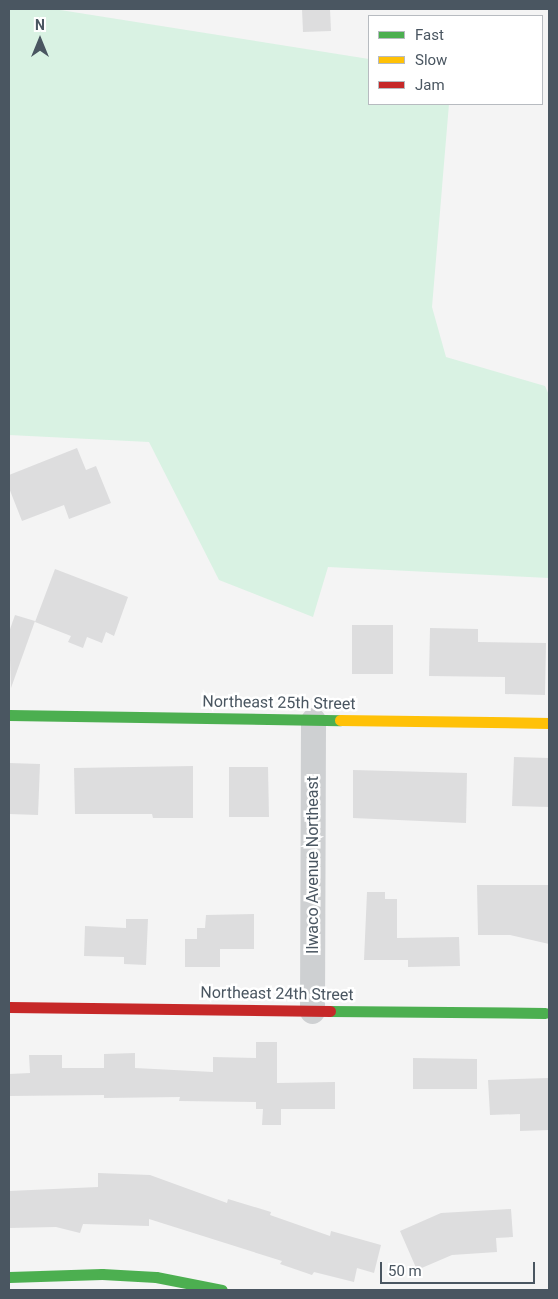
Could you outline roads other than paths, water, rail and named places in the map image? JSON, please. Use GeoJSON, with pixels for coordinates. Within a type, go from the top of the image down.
{"type":"FeatureCollection","features":[{"type":"Feature","properties":{"kind":"street","name":"Northeast 25th Street"},"geometry":{"type":"LineString","coordinates":[[9,715],[549,723]]}},
{"type":"Feature","properties":{"kind":"street","name":"Ilwaco Avenue Northeast"},"geometry":{"type":"LineString","coordinates":[[312,1011],[313,720]]}},
{"type":"Feature","properties":{"kind":"street","name":"Northeast 24th Street"},"geometry":{"type":"LineString","coordinates":[[9,1007],[545,1013]]}},
{"type":"Feature","properties":{"kind":"street"},"geometry":{"type":"LineString","coordinates":[[9,1277],[102,1274],[156,1277],[222,1290]]}}]}
